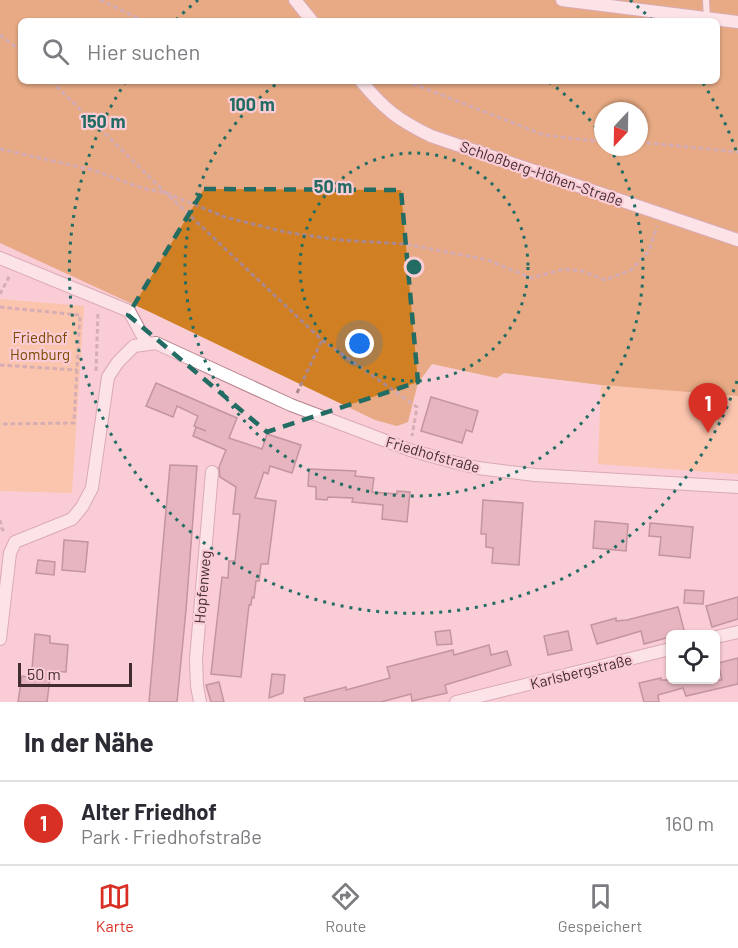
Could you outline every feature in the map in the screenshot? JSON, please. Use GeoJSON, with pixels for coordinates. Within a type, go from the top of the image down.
{"type":"FeatureCollection","features":[{"type":"Feature","properties":{"kind":"street"},"geometry":{"type":"LineString","coordinates":[[295,0],[310,18]]}},
{"type":"Feature","properties":{"kind":"street"},"geometry":{"type":"LineString","coordinates":[[562,0],[617,4],[701,18]]}},
{"type":"Feature","properties":{"kind":"street"},"geometry":{"type":"LineString","coordinates":[[720,20],[738,22]]}},
{"type":"Feature","properties":{"kind":"street","name":"Schloßberg-Höhen-Straße"},"geometry":{"type":"LineString","coordinates":[[363,84],[380,105],[392,115],[431,136],[738,240]]}},
{"type":"Feature","properties":{"kind":"street"},"geometry":{"type":"LineString","coordinates":[[0,258],[129,311],[147,344],[134,346],[118,362],[108,377],[92,488],[82,507],[72,519],[15,542],[9,553],[0,639]]}},
{"type":"Feature","properties":{"kind":"street","name":"Friedhofstraße"},"geometry":{"type":"LineString","coordinates":[[147,344],[156,343],[291,405],[410,450],[453,462],[511,473],[738,487]]}},
{"type":"Feature","properties":{"kind":"street","name":"Hopfenweg"},"geometry":{"type":"LineString","coordinates":[[200,702],[196,659],[212,472]]}},
{"type":"Feature","properties":{"kind":"street"},"geometry":{"type":"LineString","coordinates":[[720,636],[738,632]]}},
{"type":"Feature","properties":{"kind":"street","name":"Karlsbergstraße"},"geometry":{"type":"LineString","coordinates":[[456,702],[666,650]]}},
{"type":"Feature","properties":{"kind":"lane"},"geometry":{"type":"LineString","coordinates":[[706,0],[707,18]]}},
{"type":"Feature","properties":{"kind":"path"},"geometry":{"type":"LineString","coordinates":[[100,0],[138,18]]}},
{"type":"Feature","properties":{"kind":"path"},"geometry":{"type":"LineString","coordinates":[[0,35],[18,48]]}},
{"type":"Feature","properties":{"kind":"path"},"geometry":{"type":"LineString","coordinates":[[54,84],[166,194],[322,340],[417,407],[410,450]]}},
{"type":"Feature","properties":{"kind":"path"},"geometry":{"type":"LineString","coordinates":[[414,84],[544,135],[594,142]]}},
{"type":"Feature","properties":{"kind":"path"},"geometry":{"type":"LineString","coordinates":[[648,143],[738,152]]}},
{"type":"Feature","properties":{"kind":"path"},"geometry":{"type":"LineString","coordinates":[[0,149],[93,170],[166,194],[225,217],[285,232],[339,240],[405,244],[488,260],[531,278],[564,269],[582,271],[605,280],[631,270],[649,251],[661,213]]}},
{"type":"Feature","properties":{"kind":"path"},"geometry":{"type":"LineString","coordinates":[[0,294],[9,278],[12,263]]}},
{"type":"Feature","properties":{"kind":"path"},"geometry":{"type":"LineString","coordinates":[[99,298],[95,370],[106,388]]}},
{"type":"Feature","properties":{"kind":"path"},"geometry":{"type":"LineString","coordinates":[[0,307],[80,315],[74,423],[0,424]]}},
{"type":"Feature","properties":{"kind":"path"},"geometry":{"type":"LineString","coordinates":[[291,405],[322,340]]}},
{"type":"Feature","properties":{"kind":"path"},"geometry":{"type":"LineString","coordinates":[[0,365],[77,370]]}},
{"type":"Feature","properties":{"kind":"highlighted area"},"geometry":{"type":"Polygon","coordinates":[[[204,189],[401,190],[418,382],[267,432],[128,315],[204,189]]]}},
{"type":"Feature","properties":{"kind":"green space","name":"Friedhof Homburg"},"geometry":{"type":"Polygon","coordinates":[[[0,299],[84,306],[72,493],[0,491],[0,299]]]}},
{"type":"Feature","properties":{"kind":"green space"},"geometry":{"type":"Polygon","coordinates":[[[601,385],[738,396],[738,474],[598,464],[601,385]]]}},
{"type":"Feature","properties":{"kind":"shaded area"},"geometry":{"type":"Polygon","coordinates":[[[0,0],[738,0],[738,396],[601,385],[504,373],[497,378],[432,364],[418,383],[408,422],[397,426],[375,420],[0,243],[0,0]]]}},
{"type":"Feature","properties":{"kind":"building"},"geometry":{"type":"Polygon","coordinates":[[[156,383],[237,418],[229,438],[262,449],[267,434],[301,445],[292,473],[270,466],[268,474],[264,472],[255,498],[276,501],[268,564],[261,564],[259,581],[256,581],[254,598],[252,597],[251,605],[249,605],[241,677],[211,674],[222,577],[228,578],[229,561],[235,561],[240,514],[233,514],[236,487],[220,477],[219,467],[226,450],[193,436],[196,427],[206,431],[194,426],[198,416],[177,406],[173,417],[146,406],[156,383]]]}},
{"type":"Feature","properties":{"kind":"building"},"geometry":{"type":"Polygon","coordinates":[[[431,397],[478,411],[472,432],[466,430],[462,443],[421,431],[431,397]]]}},
{"type":"Feature","properties":{"kind":"building"},"geometry":{"type":"Polygon","coordinates":[[[170,465],[197,466],[186,610],[177,702],[149,702],[170,465]]]}},
{"type":"Feature","properties":{"kind":"building"},"geometry":{"type":"Polygon","coordinates":[[[309,469],[356,471],[355,476],[374,478],[372,492],[397,494],[397,491],[410,492],[407,522],[382,519],[383,505],[352,502],[353,498],[316,499],[316,487],[308,486],[309,469]]]}},
{"type":"Feature","properties":{"kind":"building"},"geometry":{"type":"Polygon","coordinates":[[[483,500],[523,503],[519,565],[492,563],[493,548],[486,547],[486,534],[481,534],[483,500]]]}},
{"type":"Feature","properties":{"kind":"building"},"geometry":{"type":"Polygon","coordinates":[[[595,521],[628,524],[626,551],[593,548],[595,521]]]}},
{"type":"Feature","properties":{"kind":"building"},"geometry":{"type":"Polygon","coordinates":[[[650,523],[693,527],[690,558],[659,555],[661,537],[649,536],[650,523]]]}},
{"type":"Feature","properties":{"kind":"building"},"geometry":{"type":"Polygon","coordinates":[[[64,540],[88,542],[85,572],[62,570],[64,540]]]}},
{"type":"Feature","properties":{"kind":"building"},"geometry":{"type":"Polygon","coordinates":[[[38,560],[55,562],[54,575],[36,573],[38,560]]]}},
{"type":"Feature","properties":{"kind":"building"},"geometry":{"type":"Polygon","coordinates":[[[685,590],[704,591],[703,604],[684,603],[685,590]]]}},
{"type":"Feature","properties":{"kind":"building"},"geometry":{"type":"Polygon","coordinates":[[[738,597],[738,619],[712,627],[706,606],[738,597]]]}},
{"type":"Feature","properties":{"kind":"building"},"geometry":{"type":"Polygon","coordinates":[[[678,607],[684,630],[666,630],[666,638],[644,644],[641,631],[597,644],[591,625],[616,618],[616,621],[678,607]]]}},
{"type":"Feature","properties":{"kind":"building"},"geometry":{"type":"Polygon","coordinates":[[[450,630],[452,644],[437,645],[435,632],[450,630]]]}},
{"type":"Feature","properties":{"kind":"building"},"geometry":{"type":"Polygon","coordinates":[[[568,631],[572,650],[548,655],[544,636],[568,631]]]}},
{"type":"Feature","properties":{"kind":"building"},"geometry":{"type":"Polygon","coordinates":[[[35,634],[50,636],[50,643],[68,645],[66,672],[51,671],[47,702],[18,702],[22,676],[28,677],[28,669],[32,669],[35,634]]]}},
{"type":"Feature","properties":{"kind":"building"},"geometry":{"type":"Polygon","coordinates":[[[489,645],[491,655],[507,651],[511,665],[445,685],[447,693],[412,701],[411,694],[381,702],[305,702],[304,698],[390,678],[387,667],[453,650],[454,655],[489,645]]]}},
{"type":"Feature","properties":{"kind":"building"},"geometry":{"type":"Polygon","coordinates":[[[738,658],[738,684],[686,696],[683,688],[658,695],[659,702],[644,702],[639,683],[661,678],[661,680],[666,680],[666,684],[720,684],[722,680],[720,662],[738,658]]]}},
{"type":"Feature","properties":{"kind":"building"},"geometry":{"type":"Polygon","coordinates":[[[272,674],[285,675],[283,693],[269,698],[272,674]]]}},
{"type":"Feature","properties":{"kind":"building"},"geometry":{"type":"Polygon","coordinates":[[[219,682],[224,702],[211,702],[206,685],[219,682]]]}},
{"type":"Feature","properties":{"kind":"place","name":"Alter Friedhof"},"geometry":{"type":"Point","coordinates":[708,433]}}]}
